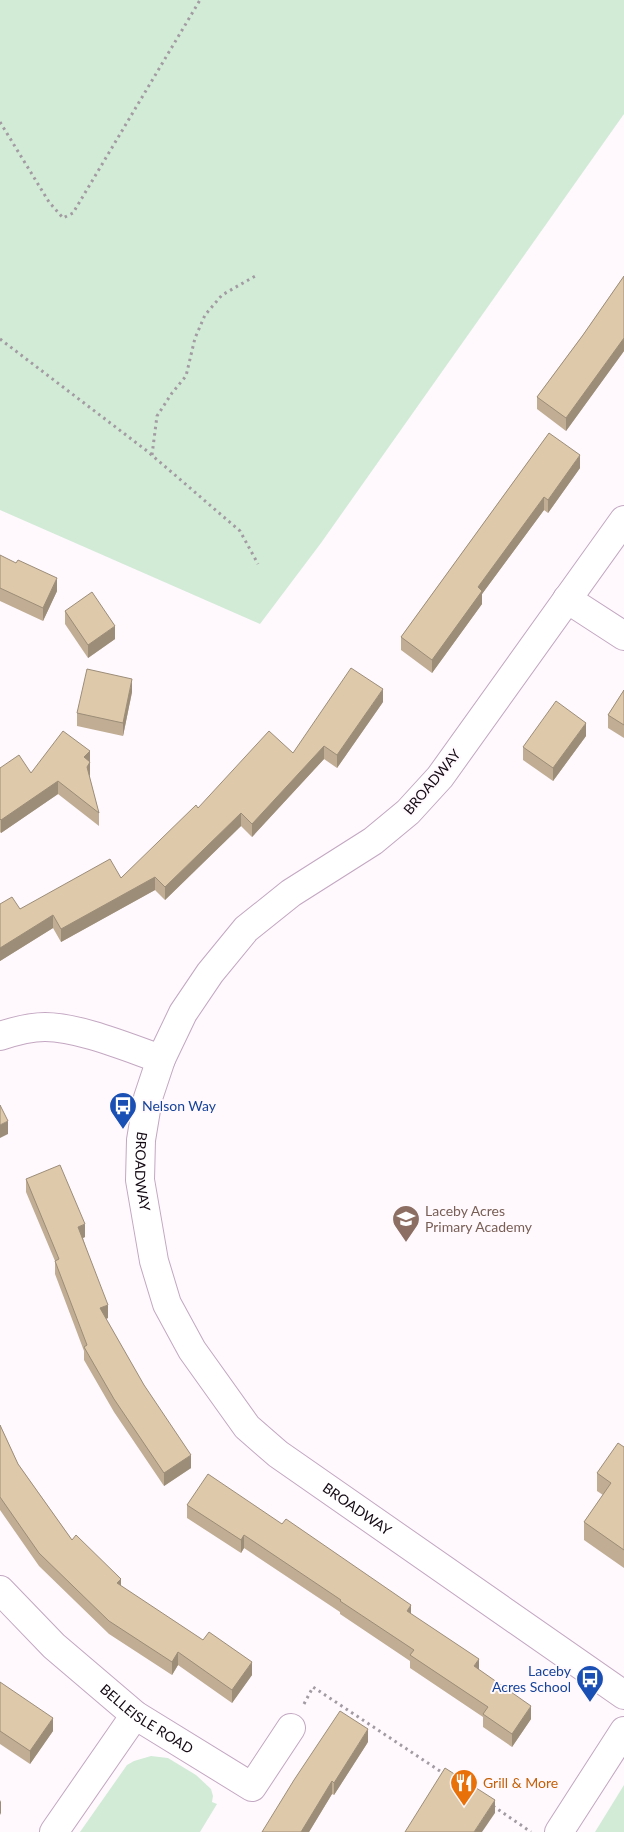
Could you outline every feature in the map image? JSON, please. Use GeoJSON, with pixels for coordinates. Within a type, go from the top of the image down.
{"type":"FeatureCollection","features":[{"type":"Feature","properties":{"kind":"street","name":"BROADWAY"},"geometry":{"type":"LineString","coordinates":[[624,520],[440,777],[408,812],[373,841],[292,894],[246,929],[210,973],[182,1013],[161,1059],[148,1098],[141,1140],[140,1180],[154,1261],[167,1304],[192,1350],[247,1427],[278,1454],[624,1695]]}},
{"type":"Feature","properties":{"kind":"street"},"geometry":{"type":"LineString","coordinates":[[567,599],[624,636]]}},
{"type":"Feature","properties":{"kind":"street"},"geometry":{"type":"LineString","coordinates":[[0,1036],[21,1029],[47,1027],[75,1031],[161,1059]]}},
{"type":"Feature","properties":{"kind":"street","name":"BELLEISLE ROAD"},"geometry":{"type":"LineString","coordinates":[[0,1590],[54,1646],[135,1715],[252,1787],[291,1728]]}},
{"type":"Feature","properties":{"kind":"street"},"geometry":{"type":"LineString","coordinates":[[54,1832],[135,1715]]}},
{"type":"Feature","properties":{"kind":"street"},"geometry":{"type":"LineString","coordinates":[[559,1832],[624,1731]]}},
{"type":"Feature","properties":{"kind":"path"},"geometry":{"type":"LineString","coordinates":[[0,122],[49,202],[63,218],[73,213],[200,0]]}},
{"type":"Feature","properties":{"kind":"path"},"geometry":{"type":"LineString","coordinates":[[152,455],[156,416],[172,392],[186,376],[195,338],[205,315],[222,295],[257,275]]}},
{"type":"Feature","properties":{"kind":"path"},"geometry":{"type":"LineString","coordinates":[[0,339],[152,455],[240,531],[258,564]]}},
{"type":"Feature","properties":{"kind":"path"},"geometry":{"type":"LineString","coordinates":[[291,1728],[313,1687],[451,1778]]}},
{"type":"Feature","properties":{"kind":"path"},"geometry":{"type":"LineString","coordinates":[[491,1805],[532,1832]]}},
{"type":"Feature","properties":{"kind":"green space"},"geometry":{"type":"Polygon","coordinates":[[[0,0],[624,0],[624,114],[321,543],[260,624],[0,510],[0,0]]]}},
{"type":"Feature","properties":{"kind":"green space"},"geometry":{"type":"Polygon","coordinates":[[[151,1756],[168,1758],[196,1775],[211,1789],[212,1802],[217,1804],[200,1832],[80,1832],[127,1765],[151,1756]]]}},
{"type":"Feature","properties":{"kind":"green space"},"geometry":{"type":"Polygon","coordinates":[[[624,1785],[624,1832],[595,1832],[624,1785]]]}},
{"type":"Feature","properties":{"kind":"building"},"geometry":{"type":"Polygon","coordinates":[[[624,276],[624,338],[566,418],[537,397],[624,276]]]}},
{"type":"Feature","properties":{"kind":"building"},"geometry":{"type":"Polygon","coordinates":[[[549,433],[580,455],[548,500],[544,497],[478,587],[482,591],[432,660],[401,637],[549,433]]]}},
{"type":"Feature","properties":{"kind":"building"},"geometry":{"type":"Polygon","coordinates":[[[0,555],[16,563],[18,560],[57,578],[43,608],[0,588],[0,555]]]}},
{"type":"Feature","properties":{"kind":"building"},"geometry":{"type":"Polygon","coordinates":[[[92,592],[115,626],[88,645],[65,611],[92,592]]]}},
{"type":"Feature","properties":{"kind":"building"},"geometry":{"type":"Polygon","coordinates":[[[351,668],[383,689],[337,755],[324,746],[252,824],[241,813],[165,887],[155,877],[61,929],[53,915],[0,948],[0,904],[12,897],[20,909],[110,859],[121,878],[196,805],[198,808],[269,731],[293,753],[351,668]]]}},
{"type":"Feature","properties":{"kind":"building"},"geometry":{"type":"Polygon","coordinates":[[[87,669],[132,679],[123,723],[77,713],[87,669]]]}},
{"type":"Feature","properties":{"kind":"building"},"geometry":{"type":"Polygon","coordinates":[[[624,690],[624,725],[608,715],[624,690]]]}},
{"type":"Feature","properties":{"kind":"building"},"geometry":{"type":"Polygon","coordinates":[[[556,701],[586,723],[553,768],[523,747],[556,701]]]}},
{"type":"Feature","properties":{"kind":"building"},"geometry":{"type":"Polygon","coordinates":[[[63,731],[90,751],[84,757],[90,762],[87,767],[99,813],[58,781],[1,820],[0,768],[19,755],[31,773],[63,731]]]}},
{"type":"Feature","properties":{"kind":"building"},"geometry":{"type":"Polygon","coordinates":[[[0,1105],[8,1121],[0,1125],[0,1105]]]}},
{"type":"Feature","properties":{"kind":"building"},"geometry":{"type":"Polygon","coordinates":[[[60,1165],[85,1224],[78,1227],[108,1305],[100,1308],[144,1385],[191,1455],[164,1473],[114,1399],[84,1347],[87,1345],[55,1261],[59,1259],[26,1179],[60,1165]]]}},
{"type":"Feature","properties":{"kind":"building"},"geometry":{"type":"Polygon","coordinates":[[[0,1425],[18,1464],[72,1540],[76,1535],[121,1579],[117,1583],[203,1640],[209,1632],[252,1662],[232,1690],[178,1652],[172,1662],[109,1621],[39,1553],[0,1497],[0,1425]]]}},
{"type":"Feature","properties":{"kind":"building"},"geometry":{"type":"Polygon","coordinates":[[[618,1443],[624,1447],[624,1550],[584,1522],[611,1483],[597,1473],[618,1443]]]}},
{"type":"Feature","properties":{"kind":"building"},"geometry":{"type":"Polygon","coordinates":[[[208,1474],[282,1524],[286,1519],[411,1605],[407,1611],[479,1659],[474,1666],[531,1706],[512,1734],[483,1714],[488,1707],[410,1655],[414,1650],[244,1535],[241,1540],[187,1505],[208,1474]]]}},
{"type":"Feature","properties":{"kind":"building"},"geometry":{"type":"Polygon","coordinates":[[[0,1682],[53,1718],[30,1751],[0,1731],[0,1682]]]}},
{"type":"Feature","properties":{"kind":"building"},"geometry":{"type":"Polygon","coordinates":[[[340,1711],[368,1729],[334,1783],[332,1781],[301,1832],[262,1832],[294,1780],[340,1711]]]}},
{"type":"Feature","properties":{"kind":"building"},"geometry":{"type":"Polygon","coordinates":[[[445,1768],[495,1800],[474,1832],[405,1832],[445,1768]]]}},
{"type":"Feature","properties":{"kind":"place","name":"Nelson Way"},"geometry":{"type":"Point","coordinates":[123,1130]}},
{"type":"Feature","properties":{"kind":"place","name":"Laceby Acres Primary Academy"},"geometry":{"type":"Point","coordinates":[406,1243]}},
{"type":"Feature","properties":{"kind":"place","name":"Laceby Acres School"},"geometry":{"type":"Point","coordinates":[590,1703]}},
{"type":"Feature","properties":{"kind":"place","name":"Grill & More"},"geometry":{"type":"Point","coordinates":[464,1807]}}]}
